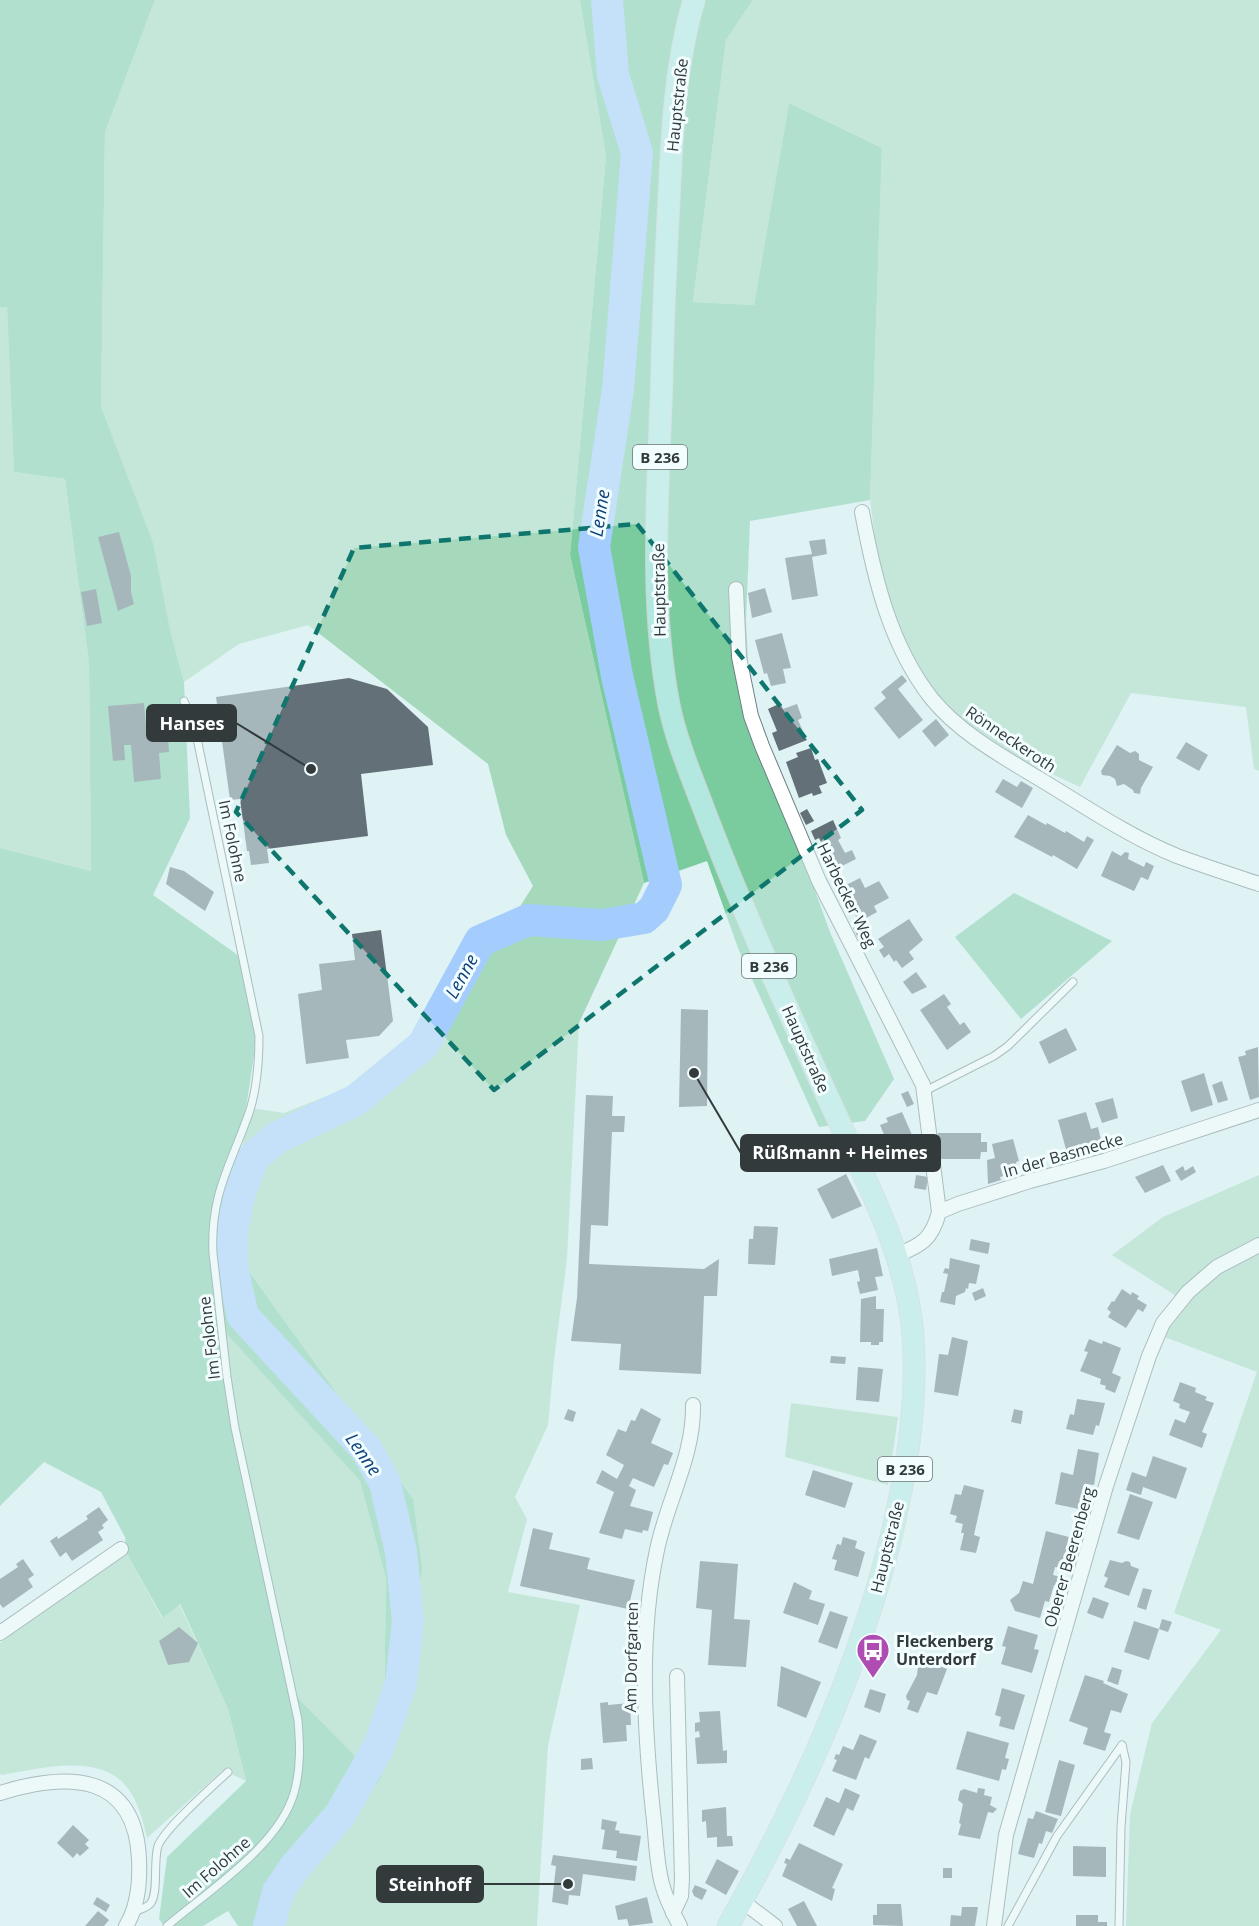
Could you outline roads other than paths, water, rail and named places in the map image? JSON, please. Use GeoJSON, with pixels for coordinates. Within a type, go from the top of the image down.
{"type":"FeatureCollection","features":[{"type":"Feature","properties":{"kind":"main road","name":"Hauptstraße"},"geometry":{"type":"LineString","coordinates":[[694,0],[675,95],[664,305],[657,568],[658,636],[670,709],[689,770],[741,902],[886,1224],[897,1255],[907,1292],[915,1384],[911,1437],[896,1515],[877,1592],[850,1670],[812,1762],[764,1862],[728,1926]]}},
{"type":"Feature","properties":{"kind":"street","name":"Rönneckeroth"},"geometry":{"type":"LineString","coordinates":[[862,512],[877,580],[897,639],[931,697],[951,718],[990,748],[1132,834],[1177,855],[1259,884]]}},
{"type":"Feature","properties":{"kind":"street","name":"Harbecker Weg"},"geometry":{"type":"LineString","coordinates":[[736,589],[736,635],[742,678],[751,716],[819,881],[925,1091],[939,1212]]}},
{"type":"Feature","properties":{"kind":"street","name":"In der Basmecke"},"geometry":{"type":"LineString","coordinates":[[939,1212],[948,1207],[1104,1161],[1259,1110]]}},
{"type":"Feature","properties":{"kind":"street"},"geometry":{"type":"LineString","coordinates":[[897,1255],[915,1248],[928,1237],[939,1212]]}},
{"type":"Feature","properties":{"kind":"street","name":"Oberer Beerenberg"},"geometry":{"type":"LineString","coordinates":[[994,1926],[1006,1835],[1106,1486],[1149,1356],[1163,1323],[1188,1292],[1217,1267],[1259,1245]]}},
{"type":"Feature","properties":{"kind":"street","name":"Am Dorfgarten"},"geometry":{"type":"LineString","coordinates":[[680,1926],[662,1884],[651,1795],[647,1730],[647,1620],[651,1577],[657,1548],[693,1432],[693,1405]]}},
{"type":"Feature","properties":{"kind":"street"},"geometry":{"type":"LineString","coordinates":[[0,1633],[121,1549]]}},
{"type":"Feature","properties":{"kind":"street"},"geometry":{"type":"LineString","coordinates":[[673,1913],[681,1896],[682,1879],[677,1676]]}},
{"type":"Feature","properties":{"kind":"street"},"geometry":{"type":"LineString","coordinates":[[0,1793],[43,1784],[75,1782],[101,1789],[121,1801],[132,1820],[139,1845],[140,1869],[133,1912],[126,1926]]}},
{"type":"Feature","properties":{"kind":"street"},"geometry":{"type":"LineString","coordinates":[[742,1900],[775,1926]]}},
{"type":"Feature","properties":{"kind":"lane","name":"Im Folohne"},"geometry":{"type":"LineString","coordinates":[[167,1926],[252,1856],[281,1821],[294,1793],[299,1767],[300,1742],[298,1720],[235,1428],[213,1252],[215,1204],[222,1180],[251,1108],[259,1059],[259,1036],[194,724],[183,701]]}},
{"type":"Feature","properties":{"kind":"lane"},"geometry":{"type":"LineString","coordinates":[[925,1091],[980,1065],[1008,1046],[1073,981]]}},
{"type":"Feature","properties":{"kind":"lane"},"geometry":{"type":"LineString","coordinates":[[1008,1926],[1057,1836],[1122,1745],[1126,1762],[1121,1827],[1119,1926]]}},
{"type":"Feature","properties":{"kind":"lane"},"geometry":{"type":"LineString","coordinates":[[133,1912],[149,1905],[152,1900],[155,1892],[156,1857],[160,1842],[172,1827],[228,1772]]}},
{"type":"Feature","properties":{"kind":"waterway","name":"Lenne"},"geometry":{"type":"LineString","coordinates":[[269,1926],[278,1892],[295,1867],[340,1815],[379,1746],[401,1683],[408,1621],[401,1552],[385,1483],[366,1449],[243,1316],[232,1267],[232,1230],[240,1192],[253,1158],[276,1138],[356,1100],[423,1045],[480,941],[528,920],[602,925],[644,918],[654,909],[666,885],[617,676],[594,547],[618,389],[637,153],[613,75],[607,0]]}},
{"type":"Feature","properties":{"kind":"place","name":"Hanses"},"geometry":{"type":"Point","coordinates":[311,769]}},
{"type":"Feature","properties":{"kind":"place","name":"Rüßmann + Heimes"},"geometry":{"type":"Point","coordinates":[694,1073]}},
{"type":"Feature","properties":{"kind":"place","name":"Fleckenberg Unterdorf"},"geometry":{"type":"Point","coordinates":[873,1679]}},
{"type":"Feature","properties":{"kind":"place","name":"Steinhoff"},"geometry":{"type":"Point","coordinates":[568,1884]}}]}
